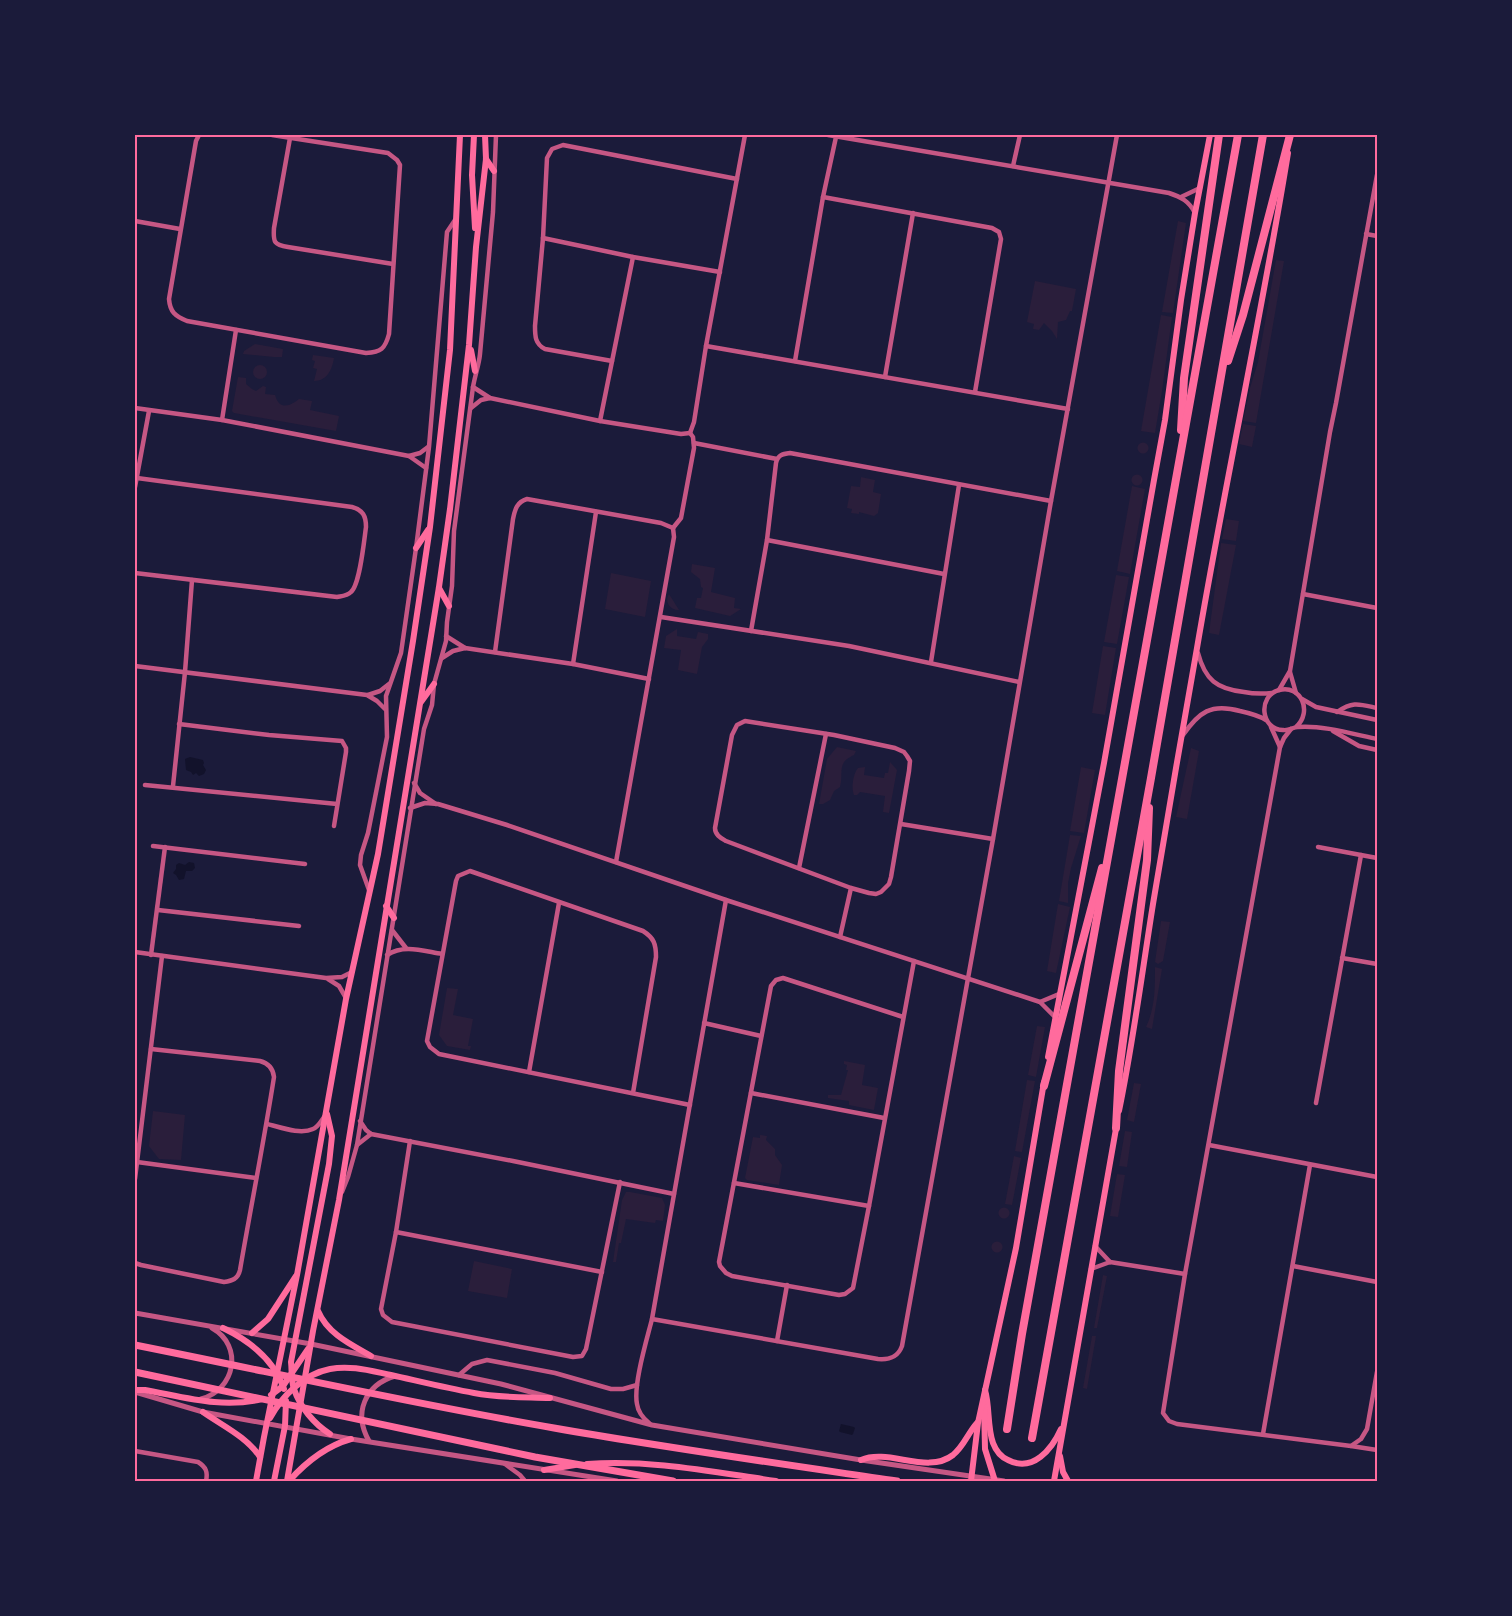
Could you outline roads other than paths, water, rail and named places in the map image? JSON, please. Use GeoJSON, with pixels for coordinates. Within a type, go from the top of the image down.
{"type":"FeatureCollection","features":[{"type":"Feature","properties":{"kind":"highway"},"geometry":{"type":"LineString","coordinates":[[1180,459],[1184,378],[1218,135]]}},
{"type":"Feature","properties":{"kind":"highway"},"geometry":{"type":"LineString","coordinates":[[1007,1429],[1022,1334],[1238,135]]}},
{"type":"Feature","properties":{"kind":"highway"},"geometry":{"type":"LineString","coordinates":[[1032,1438],[1220,387],[1263,135]]}},
{"type":"Feature","properties":{"kind":"highway"},"geometry":{"type":"LineString","coordinates":[[1220,387],[1244,315],[1291,135]]}},
{"type":"Feature","properties":{"kind":"highway"},"geometry":{"type":"LineString","coordinates":[[1116,1128],[1119,1071],[1147,860],[1150,778]]}},
{"type":"Feature","properties":{"kind":"highway"},"geometry":{"type":"LineString","coordinates":[[1044,1086],[1095,891],[1112,838]]}},
{"type":"Feature","properties":{"kind":"highway"},"geometry":{"type":"LineString","coordinates":[[135,1345],[388,1397],[555,1428],[896,1481]]}},
{"type":"Feature","properties":{"kind":"highway"},"geometry":{"type":"LineString","coordinates":[[135,1372],[535,1457],[673,1481]]}},
{"type":"Feature","properties":{"kind":"main road"},"geometry":{"type":"LineString","coordinates":[[256,1481],[296,1275],[346,999],[370,893],[401,718],[430,527],[450,350],[460,135]]}},
{"type":"Feature","properties":{"kind":"main road"},"geometry":{"type":"LineString","coordinates":[[474,135],[472,175],[476,247]]}},
{"type":"Feature","properties":{"kind":"main road"},"geometry":{"type":"LineString","coordinates":[[288,1481],[304,1381],[339,1200],[439,587],[469,345],[476,247],[486,159],[485,135]]}},
{"type":"Feature","properties":{"kind":"main road"},"geometry":{"type":"LineString","coordinates":[[976,1481],[971,1478],[984,1388],[1018,1239],[1059,994],[1104,762],[1165,420],[1181,300],[1210,135]]}},
{"type":"Feature","properties":{"kind":"main road"},"geometry":{"type":"LineString","coordinates":[[1054,1481],[1090,1270],[1128,1069],[1162,849],[1196,648],[1275,235],[1291,135]]}},
{"type":"Feature","properties":{"kind":"main road"},"geometry":{"type":"LineString","coordinates":[[486,159],[494,171]]}},
{"type":"Feature","properties":{"kind":"main road"},"geometry":{"type":"LineString","coordinates":[[469,345],[475,371]]}},
{"type":"Feature","properties":{"kind":"main road"},"geometry":{"type":"LineString","coordinates":[[416,548],[430,527]]}},
{"type":"Feature","properties":{"kind":"main road"},"geometry":{"type":"LineString","coordinates":[[439,587],[449,606]]}},
{"type":"Feature","properties":{"kind":"main road"},"geometry":{"type":"LineString","coordinates":[[420,703],[434,684]]}},
{"type":"Feature","properties":{"kind":"main road"},"geometry":{"type":"LineString","coordinates":[[386,906],[394,918]]}},
{"type":"Feature","properties":{"kind":"main road"},"geometry":{"type":"LineString","coordinates":[[326,1113],[331,1127],[331,1148],[291,1362],[294,1388],[301,1402],[315,1422],[330,1434]]}},
{"type":"Feature","properties":{"kind":"main road"},"geometry":{"type":"LineString","coordinates":[[252,1333],[268,1319],[296,1275]]}},
{"type":"Feature","properties":{"kind":"main road"},"geometry":{"type":"LineString","coordinates":[[318,1310],[332,1332],[371,1356]]}},
{"type":"Feature","properties":{"kind":"main road"},"geometry":{"type":"LineString","coordinates":[[223,1328],[251,1344],[263,1355],[277,1372],[283,1386],[286,1395],[285,1426],[274,1481]]}},
{"type":"Feature","properties":{"kind":"main road"},"geometry":{"type":"LineString","coordinates":[[135,1391],[145,1390],[215,1403],[233,1404],[250,1402],[272,1395],[283,1386],[311,1344]]}},
{"type":"Feature","properties":{"kind":"main road"},"geometry":{"type":"LineString","coordinates":[[267,1423],[277,1404],[294,1388],[322,1371],[340,1368],[359,1369],[482,1394],[550,1398]]}},
{"type":"Feature","properties":{"kind":"main road"},"geometry":{"type":"LineString","coordinates":[[984,1388],[989,1408],[993,1442],[996,1450],[1002,1457],[1010,1461],[1018,1464],[1036,1461],[1048,1450],[1058,1435],[1065,1419]]}},
{"type":"Feature","properties":{"kind":"main road"},"geometry":{"type":"LineString","coordinates":[[984,1388],[985,1449],[994,1480]]}},
{"type":"Feature","properties":{"kind":"main road"},"geometry":{"type":"LineString","coordinates":[[203,1412],[250,1444],[260,1458]]}},
{"type":"Feature","properties":{"kind":"main road"},"geometry":{"type":"LineString","coordinates":[[861,1460],[874,1457],[926,1462],[944,1459],[952,1456],[959,1450],[978,1423]]}},
{"type":"Feature","properties":{"kind":"main road"},"geometry":{"type":"LineString","coordinates":[[288,1481],[317,1455],[351,1438]]}},
{"type":"Feature","properties":{"kind":"main road"},"geometry":{"type":"LineString","coordinates":[[1059,1451],[1063,1472],[1068,1481]]}},
{"type":"Feature","properties":{"kind":"main road"},"geometry":{"type":"LineString","coordinates":[[544,1470],[598,1463],[644,1464],[776,1481]]}},
{"type":"Feature","properties":{"kind":"street"},"geometry":{"type":"LineString","coordinates":[[199,135],[196,141],[180,228],[169,299],[173,313],[186,321],[366,353],[383,349],[389,334],[400,165],[388,153],[272,135]]}},
{"type":"Feature","properties":{"kind":"street"},"geometry":{"type":"LineString","coordinates":[[339,1200],[348,1177],[357,1144],[414,783],[424,729],[432,705],[434,684],[446,636],[452,586],[454,531],[475,371],[481,349],[493,212],[496,135]]}},
{"type":"Feature","properties":{"kind":"street"},"geometry":{"type":"LineString","coordinates":[[616,862],[661,617],[674,537],[673,528],[681,518],[694,443],[690,433],[694,422],[745,135]]}},
{"type":"Feature","properties":{"kind":"street"},"geometry":{"type":"LineString","coordinates":[[828,135],[1169,193],[1182,197],[1192,206],[1195,213]]}},
{"type":"Feature","properties":{"kind":"street"},"geometry":{"type":"LineString","coordinates":[[1014,166],[1020,135]]}},
{"type":"Feature","properties":{"kind":"street"},"geometry":{"type":"LineString","coordinates":[[652,1319],[878,1360],[888,1359],[898,1354],[901,1350],[1117,135]]}},
{"type":"Feature","properties":{"kind":"street"},"geometry":{"type":"LineString","coordinates":[[795,361],[823,197],[836,137]]}},
{"type":"Feature","properties":{"kind":"street"},"geometry":{"type":"LineString","coordinates":[[290,138],[274,228],[273,238],[275,243],[280,246],[393,264]]}},
{"type":"Feature","properties":{"kind":"street"},"geometry":{"type":"LineString","coordinates":[[612,360],[550,350],[540,346],[537,342],[535,326],[543,238],[547,158],[552,149],[562,145],[737,180]]}},
{"type":"Feature","properties":{"kind":"street"},"geometry":{"type":"LineString","coordinates":[[1279,690],[1290,671],[1330,432],[1377,175]]}},
{"type":"Feature","properties":{"kind":"street"},"geometry":{"type":"LineString","coordinates":[[1182,197],[1200,188]]}},
{"type":"Feature","properties":{"kind":"street"},"geometry":{"type":"LineString","coordinates":[[823,197],[992,228],[999,232],[1001,239],[975,392]]}},
{"type":"Feature","properties":{"kind":"street"},"geometry":{"type":"LineString","coordinates":[[885,377],[913,213]]}},
{"type":"Feature","properties":{"kind":"street"},"geometry":{"type":"LineString","coordinates":[[370,893],[360,865],[361,856],[368,833],[387,737],[386,696],[401,653],[429,446],[447,232],[456,218]]}},
{"type":"Feature","properties":{"kind":"street"},"geometry":{"type":"LineString","coordinates":[[135,221],[180,228]]}},
{"type":"Feature","properties":{"kind":"street"},"geometry":{"type":"LineString","coordinates":[[1366,234],[1377,236]]}},
{"type":"Feature","properties":{"kind":"street"},"geometry":{"type":"LineString","coordinates":[[543,238],[633,257],[720,272]]}},
{"type":"Feature","properties":{"kind":"street"},"geometry":{"type":"LineString","coordinates":[[600,421],[633,257]]}},
{"type":"Feature","properties":{"kind":"street"},"geometry":{"type":"LineString","coordinates":[[222,420],[236,330]]}},
{"type":"Feature","properties":{"kind":"street"},"geometry":{"type":"LineString","coordinates":[[706,346],[1068,409]]}},
{"type":"Feature","properties":{"kind":"street"},"geometry":{"type":"LineString","coordinates":[[473,387],[490,398],[600,421],[681,434],[690,433]]}},
{"type":"Feature","properties":{"kind":"street"},"geometry":{"type":"LineString","coordinates":[[471,408],[481,400],[490,398]]}},
{"type":"Feature","properties":{"kind":"street"},"geometry":{"type":"LineString","coordinates":[[135,408],[222,420],[410,456],[426,468]]}},
{"type":"Feature","properties":{"kind":"street"},"geometry":{"type":"LineString","coordinates":[[135,488],[149,411]]}},
{"type":"Feature","properties":{"kind":"street"},"geometry":{"type":"LineString","coordinates":[[694,443],[777,459]]}},
{"type":"Feature","properties":{"kind":"street"},"geometry":{"type":"LineString","coordinates":[[410,456],[420,453],[429,446]]}},
{"type":"Feature","properties":{"kind":"street"},"geometry":{"type":"LineString","coordinates":[[750,631],[767,540],[777,459],[783,454],[790,453],[1051,501]]}},
{"type":"Feature","properties":{"kind":"street"},"geometry":{"type":"LineString","coordinates":[[135,573],[337,597],[344,596],[350,593],[357,582],[366,527],[364,514],[352,507],[137,478]]}},
{"type":"Feature","properties":{"kind":"street"},"geometry":{"type":"LineString","coordinates":[[931,662],[959,485]]}},
{"type":"Feature","properties":{"kind":"street"},"geometry":{"type":"LineString","coordinates":[[495,652],[513,519],[516,506],[522,501],[527,499],[660,523],[673,528]]}},
{"type":"Feature","properties":{"kind":"street"},"geometry":{"type":"LineString","coordinates":[[573,664],[596,512]]}},
{"type":"Feature","properties":{"kind":"street"},"geometry":{"type":"LineString","coordinates":[[767,540],[944,574]]}},
{"type":"Feature","properties":{"kind":"street"},"geometry":{"type":"LineString","coordinates":[[173,786],[192,580]]}},
{"type":"Feature","properties":{"kind":"street"},"geometry":{"type":"LineString","coordinates":[[1303,594],[1377,608]]}},
{"type":"Feature","properties":{"kind":"street"},"geometry":{"type":"LineString","coordinates":[[661,617],[849,646],[1019,682]]}},
{"type":"Feature","properties":{"kind":"street"},"geometry":{"type":"LineString","coordinates":[[446,636],[464,648]]}},
{"type":"Feature","properties":{"kind":"street"},"geometry":{"type":"LineString","coordinates":[[442,658],[453,651],[464,648],[573,664],[649,679]]}},
{"type":"Feature","properties":{"kind":"street"},"geometry":{"type":"LineString","coordinates":[[1196,648],[1204,670],[1213,682],[1219,686],[1239,692],[1273,693]]}},
{"type":"Feature","properties":{"kind":"street"},"geometry":{"type":"LineString","coordinates":[[135,666],[367,695],[386,708]]}},
{"type":"Feature","properties":{"kind":"street"},"geometry":{"type":"LineString","coordinates":[[1290,671],[1296,693]]}},
{"type":"Feature","properties":{"kind":"street"},"geometry":{"type":"LineString","coordinates":[[367,695],[380,690],[390,683]]}},
{"type":"Feature","properties":{"kind":"street"},"geometry":{"type":"LineString","coordinates":[[1266,720],[1264,705],[1268,698],[1279,690],[1290,690],[1316,707],[1377,720]]}},
{"type":"Feature","properties":{"kind":"street"},"geometry":{"type":"LineString","coordinates":[[1302,699],[1304,714],[1300,723],[1284,738],[1280,747],[1185,1274],[1162,1413],[1166,1418],[1177,1424],[1377,1450]]}},
{"type":"Feature","properties":{"kind":"street"},"geometry":{"type":"LineString","coordinates":[[1338,712],[1356,703],[1377,708]]}},
{"type":"Feature","properties":{"kind":"street"},"geometry":{"type":"LineString","coordinates":[[1182,736],[1199,716],[1212,709],[1222,707],[1257,715],[1266,720],[1271,726],[1280,747]]}},
{"type":"Feature","properties":{"kind":"street"},"geometry":{"type":"LineString","coordinates":[[744,721],[826,734],[895,748],[904,752],[910,765],[891,877],[885,888],[876,894],[851,888],[726,841],[715,832],[732,736],[737,725],[744,721]]}},
{"type":"Feature","properties":{"kind":"street"},"geometry":{"type":"LineString","coordinates":[[178,724],[269,735],[342,741],[346,748],[334,826]]}},
{"type":"Feature","properties":{"kind":"street"},"geometry":{"type":"LineString","coordinates":[[1271,726],[1280,730],[1294,728],[1330,729],[1377,739]]}},
{"type":"Feature","properties":{"kind":"street"},"geometry":{"type":"LineString","coordinates":[[1330,729],[1359,746],[1377,750]]}},
{"type":"Feature","properties":{"kind":"street"},"geometry":{"type":"LineString","coordinates":[[799,868],[826,734]]}},
{"type":"Feature","properties":{"kind":"street"},"geometry":{"type":"LineString","coordinates":[[414,783],[420,793],[438,804]]}},
{"type":"Feature","properties":{"kind":"street"},"geometry":{"type":"LineString","coordinates":[[145,785],[173,786],[337,804]]}},
{"type":"Feature","properties":{"kind":"street"},"geometry":{"type":"LineString","coordinates":[[410,808],[425,803],[438,804],[507,825],[726,900],[1040,1002],[1055,1017]]}},
{"type":"Feature","properties":{"kind":"street"},"geometry":{"type":"LineString","coordinates":[[901,824],[993,839]]}},
{"type":"Feature","properties":{"kind":"street"},"geometry":{"type":"LineString","coordinates":[[153,846],[305,864]]}},
{"type":"Feature","properties":{"kind":"street"},"geometry":{"type":"LineString","coordinates":[[151,955],[165,847]]}},
{"type":"Feature","properties":{"kind":"street"},"geometry":{"type":"LineString","coordinates":[[1318,847],[1377,858]]}},
{"type":"Feature","properties":{"kind":"street"},"geometry":{"type":"LineString","coordinates":[[1316,1103],[1361,855]]}},
{"type":"Feature","properties":{"kind":"street"},"geometry":{"type":"LineString","coordinates":[[633,1093],[656,957],[656,945],[651,937],[643,932],[470,872],[458,876],[427,1041],[430,1048],[439,1054],[690,1105]]}},
{"type":"Feature","properties":{"kind":"street"},"geometry":{"type":"LineString","coordinates":[[840,937],[851,888]]}},
{"type":"Feature","properties":{"kind":"street"},"geometry":{"type":"LineString","coordinates":[[652,1425],[642,1417],[637,1406],[637,1385],[652,1319],[726,900]]}},
{"type":"Feature","properties":{"kind":"street"},"geometry":{"type":"LineString","coordinates":[[528,1072],[559,903]]}},
{"type":"Feature","properties":{"kind":"street"},"geometry":{"type":"LineString","coordinates":[[158,910],[299,926]]}},
{"type":"Feature","properties":{"kind":"street"},"geometry":{"type":"LineString","coordinates":[[391,929],[406,948]]}},
{"type":"Feature","properties":{"kind":"street"},"geometry":{"type":"LineString","coordinates":[[387,955],[397,949],[406,948],[442,954]]}},
{"type":"Feature","properties":{"kind":"street"},"geometry":{"type":"LineString","coordinates":[[135,952],[326,978],[342,977],[352,972]]}},
{"type":"Feature","properties":{"kind":"street"},"geometry":{"type":"LineString","coordinates":[[135,1179],[162,956]]}},
{"type":"Feature","properties":{"kind":"street"},"geometry":{"type":"LineString","coordinates":[[1342,958],[1377,964]]}},
{"type":"Feature","properties":{"kind":"street"},"geometry":{"type":"LineString","coordinates":[[903,1017],[783,978],[776,980],[771,986],[720,1266],[726,1273],[732,1276],[787,1284],[839,1295],[846,1294],[855,1282],[914,961]]}},
{"type":"Feature","properties":{"kind":"street"},"geometry":{"type":"LineString","coordinates":[[326,978],[339,986],[346,999]]}},
{"type":"Feature","properties":{"kind":"street"},"geometry":{"type":"LineString","coordinates":[[1040,1002],[1059,994]]}},
{"type":"Feature","properties":{"kind":"street"},"geometry":{"type":"LineString","coordinates":[[704,1023],[761,1036]]}},
{"type":"Feature","properties":{"kind":"street"},"geometry":{"type":"LineString","coordinates":[[135,1263],[224,1282],[236,1278],[240,1270],[274,1077],[271,1068],[264,1062],[150,1049]]}},
{"type":"Feature","properties":{"kind":"street"},"geometry":{"type":"LineString","coordinates":[[751,1093],[884,1118]]}},
{"type":"Feature","properties":{"kind":"street"},"geometry":{"type":"LineString","coordinates":[[267,1124],[295,1130],[309,1130],[317,1126],[326,1113]]}},
{"type":"Feature","properties":{"kind":"street"},"geometry":{"type":"LineString","coordinates":[[360,1120],[371,1134],[674,1194]]}},
{"type":"Feature","properties":{"kind":"street"},"geometry":{"type":"LineString","coordinates":[[357,1144],[371,1134]]}},
{"type":"Feature","properties":{"kind":"street"},"geometry":{"type":"LineString","coordinates":[[410,1141],[396,1232],[381,1309],[383,1315],[392,1322],[573,1357],[582,1356],[586,1349],[620,1182]]}},
{"type":"Feature","properties":{"kind":"street"},"geometry":{"type":"LineString","coordinates":[[1209,1145],[1377,1177]]}},
{"type":"Feature","properties":{"kind":"street"},"geometry":{"type":"LineString","coordinates":[[137,1162],[256,1178]]}},
{"type":"Feature","properties":{"kind":"street"},"geometry":{"type":"LineString","coordinates":[[1264,1434],[1310,1165]]}},
{"type":"Feature","properties":{"kind":"street"},"geometry":{"type":"LineString","coordinates":[[734,1183],[869,1206]]}},
{"type":"Feature","properties":{"kind":"street"},"geometry":{"type":"LineString","coordinates":[[396,1232],[602,1272]]}},
{"type":"Feature","properties":{"kind":"street"},"geometry":{"type":"LineString","coordinates":[[1095,1246],[1110,1262]]}},
{"type":"Feature","properties":{"kind":"street"},"geometry":{"type":"LineString","coordinates":[[1090,1270],[1110,1262],[1185,1274]]}},
{"type":"Feature","properties":{"kind":"street"},"geometry":{"type":"LineString","coordinates":[[1293,1266],[1377,1282]]}},
{"type":"Feature","properties":{"kind":"street"},"geometry":{"type":"LineString","coordinates":[[777,1341],[787,1284]]}},
{"type":"Feature","properties":{"kind":"street"},"geometry":{"type":"LineString","coordinates":[[135,1313],[311,1344],[502,1384],[652,1425],[971,1478],[1004,1481]]}},
{"type":"Feature","properties":{"kind":"street"},"geometry":{"type":"LineString","coordinates":[[198,1400],[209,1397],[219,1391],[231,1372],[232,1360],[227,1344],[217,1331],[207,1325]]}},
{"type":"Feature","properties":{"kind":"street"},"geometry":{"type":"LineString","coordinates":[[459,1375],[472,1364],[487,1360],[555,1373],[612,1389],[624,1389],[637,1385]]}},
{"type":"Feature","properties":{"kind":"street"},"geometry":{"type":"LineString","coordinates":[[1351,1446],[1361,1439],[1366,1429],[1377,1372]]}},
{"type":"Feature","properties":{"kind":"street"},"geometry":{"type":"LineString","coordinates":[[368,1441],[364,1434],[361,1417],[364,1401],[380,1382],[396,1376]]}},
{"type":"Feature","properties":{"kind":"street"},"geometry":{"type":"LineString","coordinates":[[135,1391],[203,1412],[505,1464],[617,1481]]}},
{"type":"Feature","properties":{"kind":"street"},"geometry":{"type":"LineString","coordinates":[[135,1451],[198,1462],[204,1466],[207,1472],[206,1481]]}},
{"type":"Feature","properties":{"kind":"street"},"geometry":{"type":"LineString","coordinates":[[505,1464],[525,1481]]}}]}
